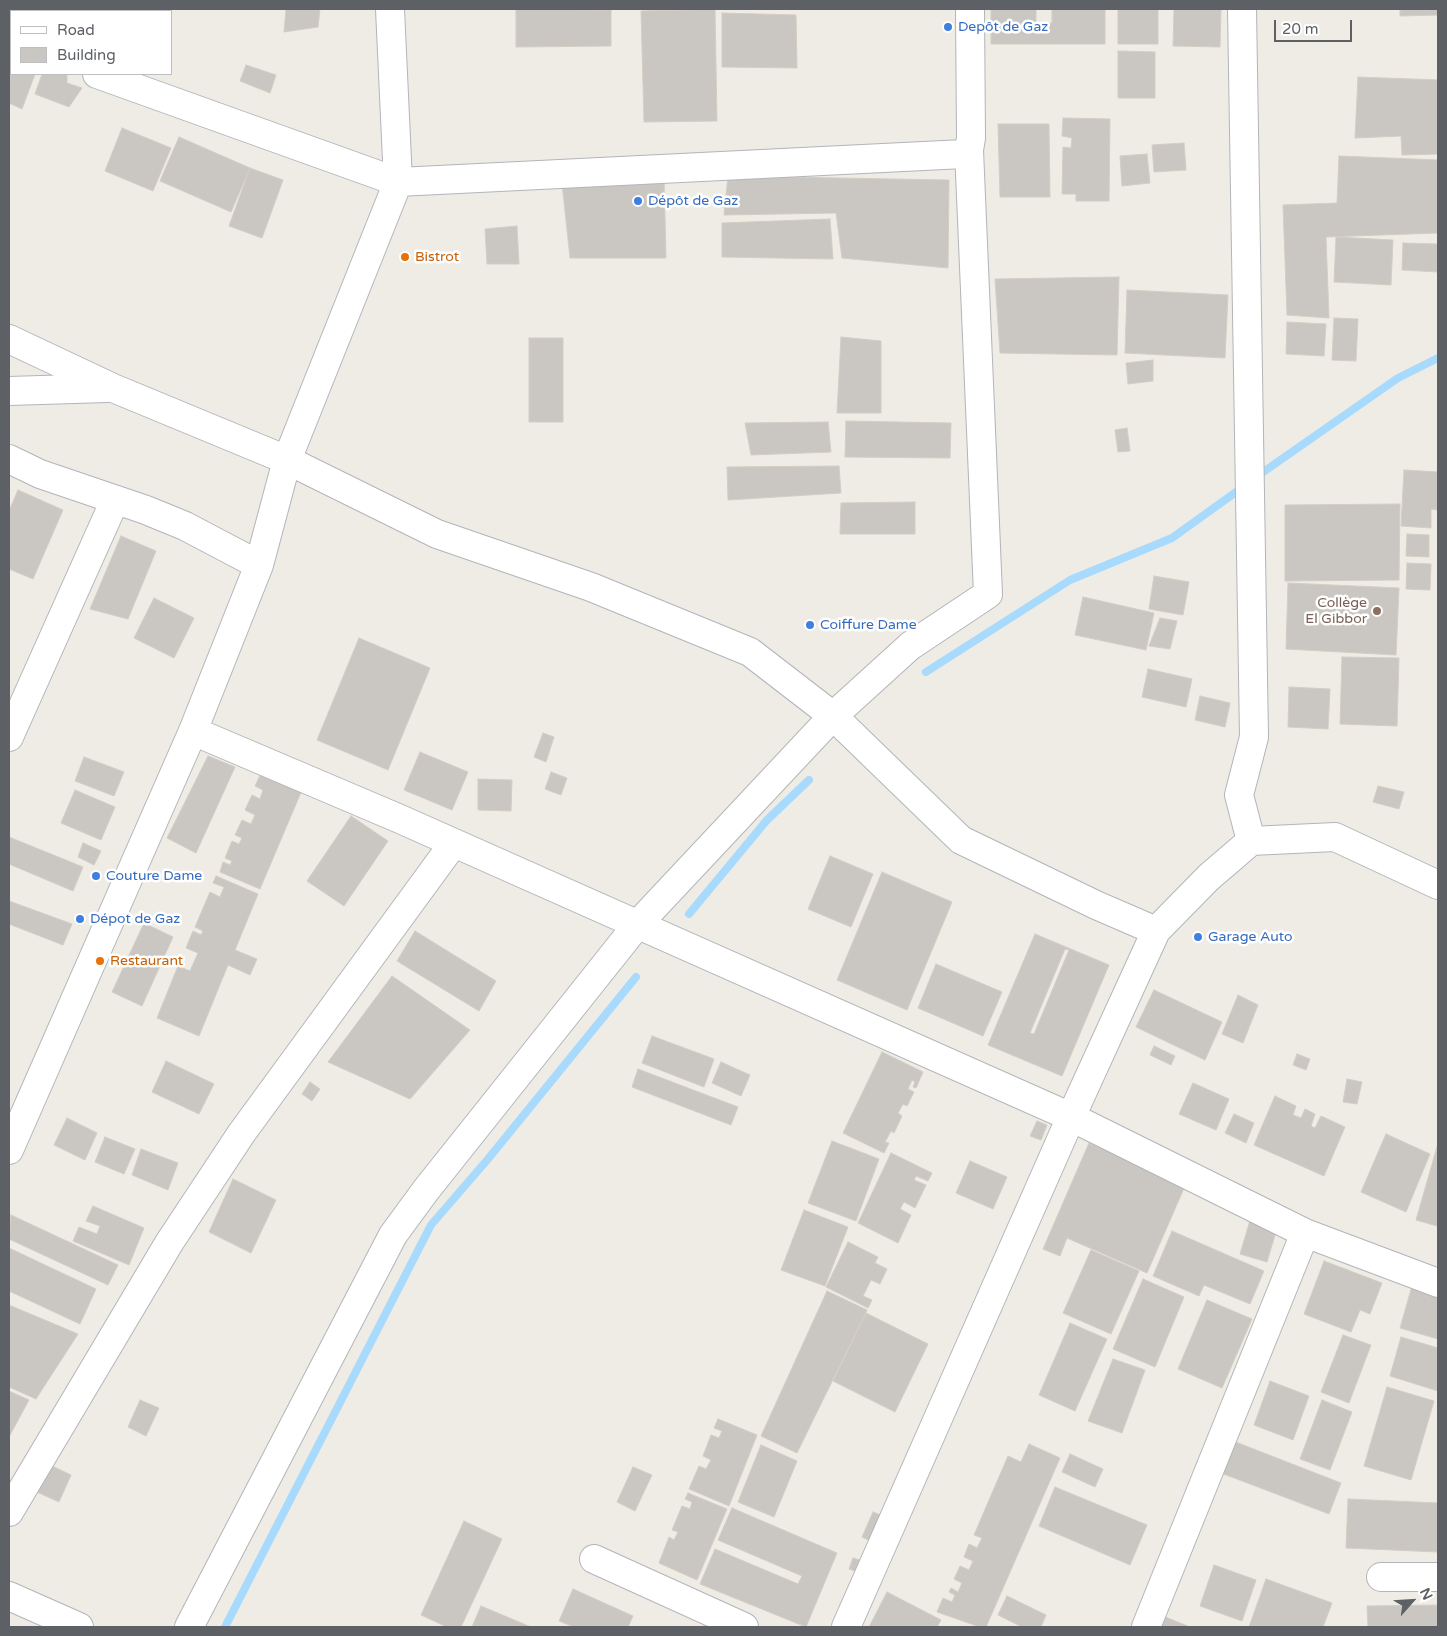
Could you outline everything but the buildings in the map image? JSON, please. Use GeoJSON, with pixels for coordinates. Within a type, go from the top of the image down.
{"type":"FeatureCollection","features":[{"type":"Feature","properties":{"kind":"street"},"geometry":{"type":"LineString","coordinates":[[9,1150],[15,1121],[194,731],[259,565],[287,460],[398,182],[390,9]]}},
{"type":"Feature","properties":{"kind":"street"},"geometry":{"type":"LineString","coordinates":[[189,1627],[392,1235],[637,925],[833,716],[910,646],[988,594],[969,150],[971,138],[970,9]]}},
{"type":"Feature","properties":{"kind":"street"},"geometry":{"type":"LineString","coordinates":[[1242,9],[1254,737],[1239,796],[1251,841]]}},
{"type":"Feature","properties":{"kind":"street"},"geometry":{"type":"LineString","coordinates":[[100,75],[398,182],[964,154],[969,150]]}},
{"type":"Feature","properties":{"kind":"street"},"geometry":{"type":"LineString","coordinates":[[9,339],[113,388],[287,460],[437,534],[591,587],[750,652],[833,716],[961,840],[1096,905],[1156,931]]}},
{"type":"Feature","properties":{"kind":"street"},"geometry":{"type":"LineString","coordinates":[[9,391],[113,388]]}},
{"type":"Feature","properties":{"kind":"street"},"geometry":{"type":"LineString","coordinates":[[9,459],[40,474],[185,526],[259,565]]}},
{"type":"Feature","properties":{"kind":"street"},"geometry":{"type":"LineString","coordinates":[[9,737],[115,500]]}},
{"type":"Feature","properties":{"kind":"street"},"geometry":{"type":"LineString","coordinates":[[194,731],[1071,1117],[1305,1234],[1438,1283]]}},
{"type":"Feature","properties":{"kind":"street"},"geometry":{"type":"LineString","coordinates":[[846,1627],[1071,1117],[1156,931],[1209,877],[1251,841],[1335,837],[1438,885]]}},
{"type":"Feature","properties":{"kind":"street"},"geometry":{"type":"LineString","coordinates":[[9,1512],[169,1243],[236,1141],[453,844]]}},
{"type":"Feature","properties":{"kind":"street"},"geometry":{"type":"LineString","coordinates":[[1146,1627],[1305,1234]]}},
{"type":"Feature","properties":{"kind":"street"},"geometry":{"type":"LineString","coordinates":[[594,1559],[744,1627]]}},
{"type":"Feature","properties":{"kind":"street"},"geometry":{"type":"LineString","coordinates":[[1381,1577],[1438,1578]]}},
{"type":"Feature","properties":{"kind":"street"},"geometry":{"type":"LineString","coordinates":[[9,1596],[79,1627]]}},
{"type":"Feature","properties":{"kind":"waterway"},"geometry":{"type":"LineString","coordinates":[[1256,477],[1398,378],[1438,358]]}},
{"type":"Feature","properties":{"kind":"waterway"},"geometry":{"type":"LineString","coordinates":[[926,672],[1070,580],[1172,538],[1243,487]]}},
{"type":"Feature","properties":{"kind":"waterway"},"geometry":{"type":"LineString","coordinates":[[689,914],[767,820],[809,780]]}},
{"type":"Feature","properties":{"kind":"waterway"},"geometry":{"type":"LineString","coordinates":[[225,1627],[431,1225],[488,1159],[636,977]]}},
{"type":"Feature","properties":{"kind":"place","name":"Depôt de Gaz"},"geometry":{"type":"Point","coordinates":[948,27]}},
{"type":"Feature","properties":{"kind":"place","name":"Dépôt de Gaz"},"geometry":{"type":"Point","coordinates":[638,201]}},
{"type":"Feature","properties":{"kind":"place","name":"Bistrot"},"geometry":{"type":"Point","coordinates":[405,257]}},
{"type":"Feature","properties":{"kind":"place","name":"Collège El Gibbor"},"geometry":{"type":"Point","coordinates":[1377,611]}},
{"type":"Feature","properties":{"kind":"place","name":"Coiffure Dame"},"geometry":{"type":"Point","coordinates":[810,625]}},
{"type":"Feature","properties":{"kind":"place","name":"Couture Dame"},"geometry":{"type":"Point","coordinates":[96,876]}},
{"type":"Feature","properties":{"kind":"place","name":"Dépot de Gaz"},"geometry":{"type":"Point","coordinates":[80,919]}},
{"type":"Feature","properties":{"kind":"place","name":"Garage Auto"},"geometry":{"type":"Point","coordinates":[1198,937]}},
{"type":"Feature","properties":{"kind":"place","name":"Restaurant"},"geometry":{"type":"Point","coordinates":[100,961]}}]}
